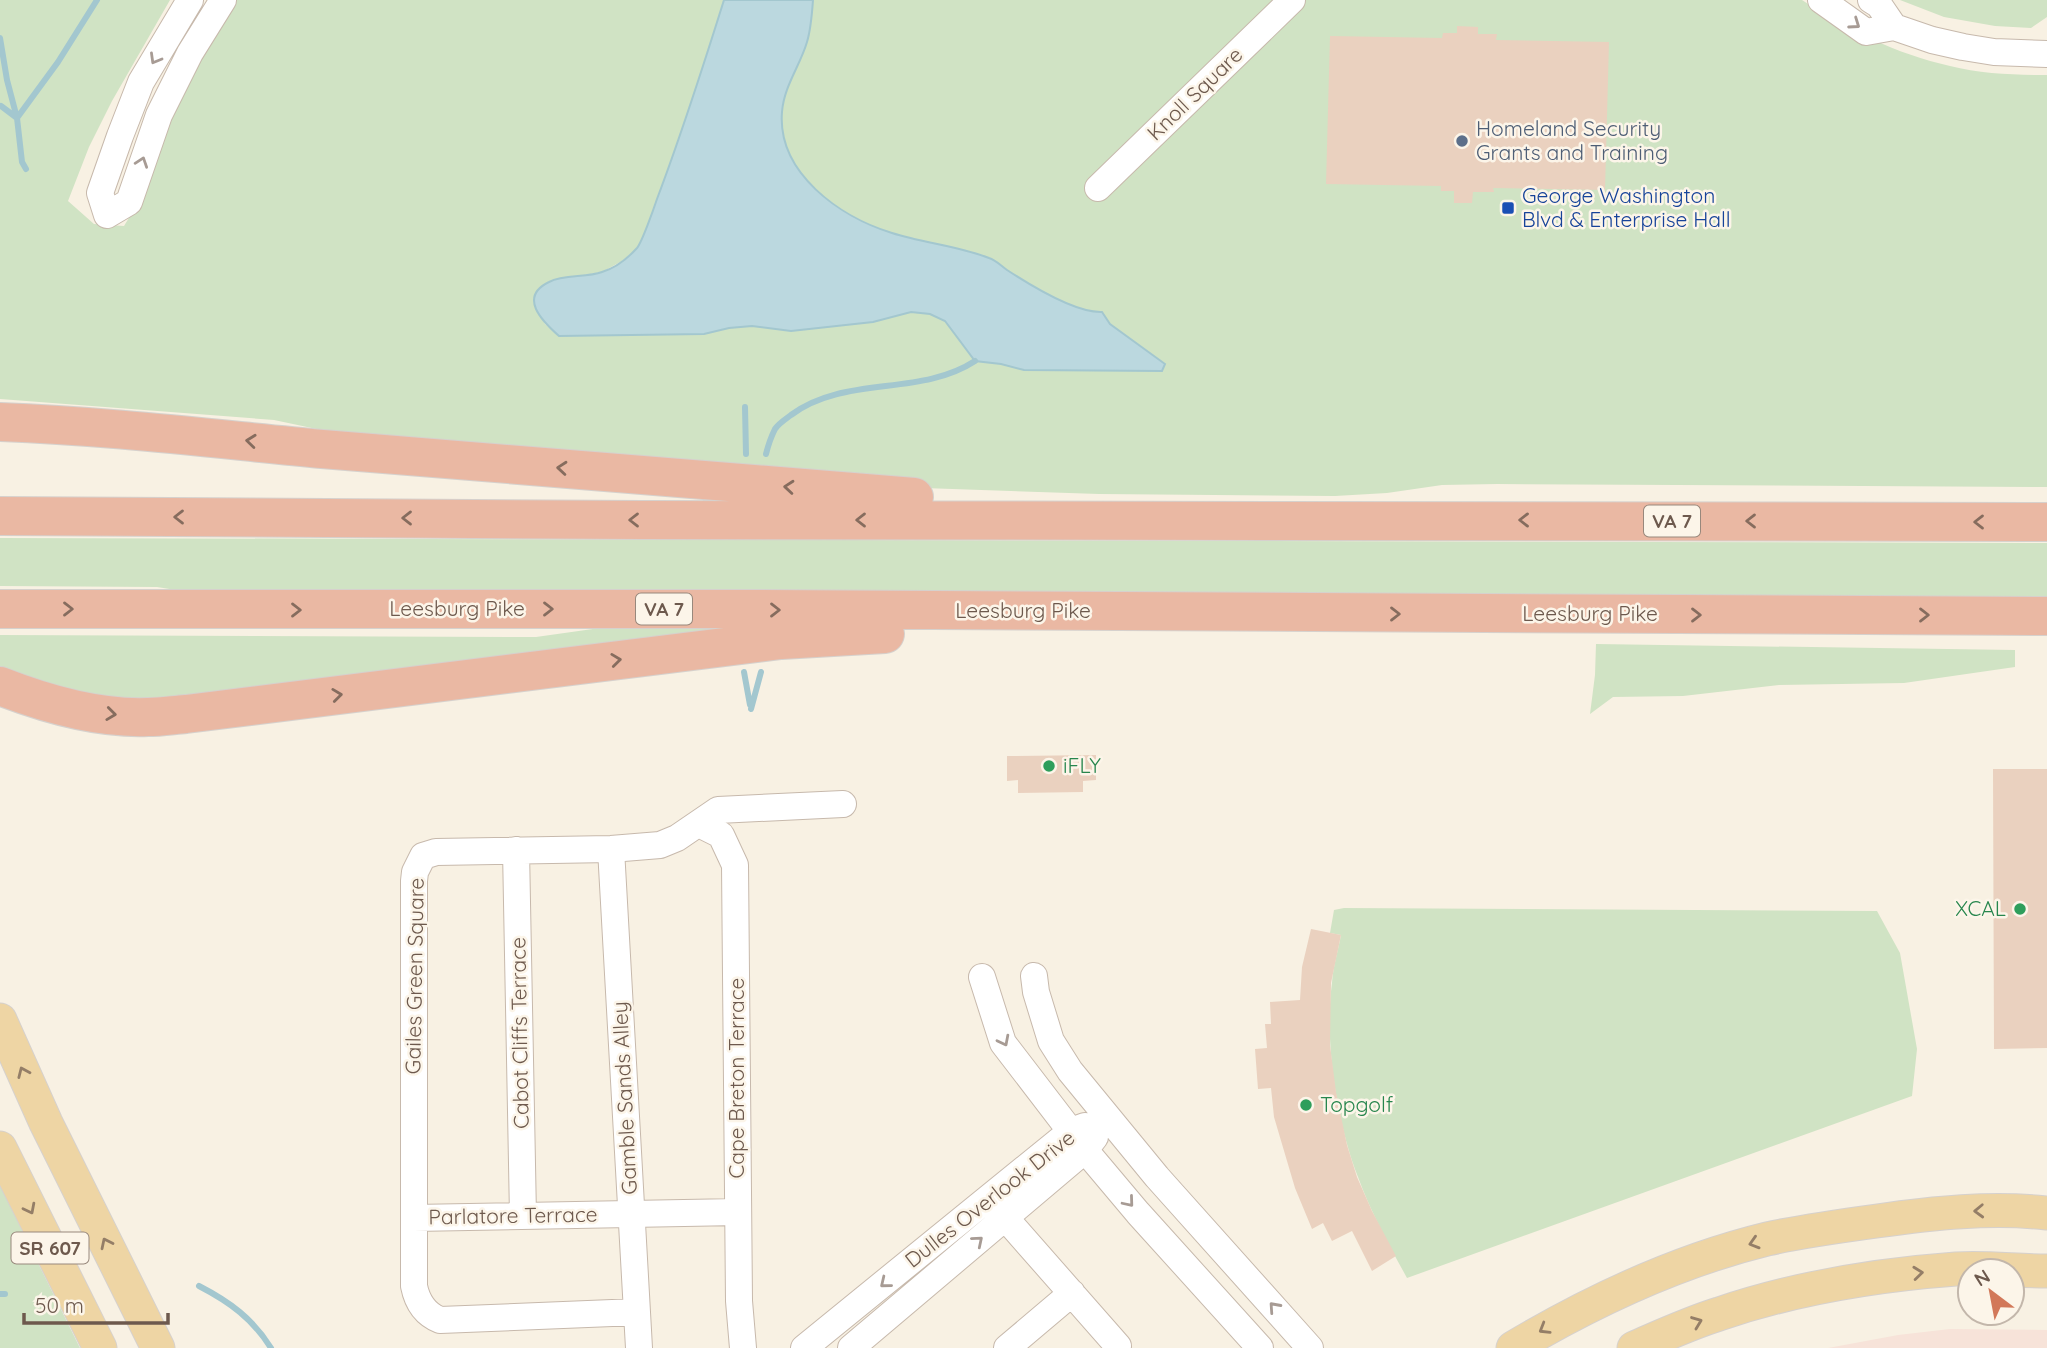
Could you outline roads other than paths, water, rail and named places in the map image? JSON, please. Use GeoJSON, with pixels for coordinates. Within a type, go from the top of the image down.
{"type":"FeatureCollection","features":[{"type":"Feature","properties":{"kind":"highway"},"geometry":{"type":"LineString","coordinates":[[0,410],[93,427]]}},
{"type":"Feature","properties":{"kind":"highway"},"geometry":{"type":"LineString","coordinates":[[0,422],[198,435],[333,449],[887,495],[1297,520]]}},
{"type":"Feature","properties":{"kind":"highway","name":"VA 7"},"geometry":{"type":"LineString","coordinates":[[0,516],[643,520],[2047,522]]}},
{"type":"Feature","properties":{"kind":"highway","name":"Leesburg Pike"},"geometry":{"type":"LineString","coordinates":[[0,609],[734,609],[2047,616]]}},
{"type":"Feature","properties":{"kind":"highway"},"geometry":{"type":"LineString","coordinates":[[0,686],[44,701],[88,711],[146,717],[781,640],[1327,613]]}},
{"type":"Feature","properties":{"kind":"highway"},"geometry":{"type":"LineString","coordinates":[[0,710],[44,701]]}},
{"type":"Feature","properties":{"kind":"main road","name":"SR 607"},"geometry":{"type":"LineString","coordinates":[[0,1020],[46,1123],[158,1348]]}},
{"type":"Feature","properties":{"kind":"main road","name":"SR 607"},"geometry":{"type":"LineString","coordinates":[[0,1148],[100,1348]]}},
{"type":"Feature","properties":{"kind":"main road"},"geometry":{"type":"LineString","coordinates":[[1513,1348],[1562,1319],[1635,1284],[1695,1261],[1767,1239],[1825,1228],[1975,1210],[2047,1213]]}},
{"type":"Feature","properties":{"kind":"main road"},"geometry":{"type":"LineString","coordinates":[[1634,1348],[1717,1314],[1824,1286],[1876,1277],[1959,1269],[2047,1271]]}},
{"type":"Feature","properties":{"kind":"street"},"geometry":{"type":"LineString","coordinates":[[190,0],[141,82],[120,136],[100,193],[107,215],[129,202],[159,115],[190,53],[223,0]]}},
{"type":"Feature","properties":{"kind":"street","name":"Knoll Square"},"geometry":{"type":"LineString","coordinates":[[1098,188],[1292,0]]}},
{"type":"Feature","properties":{"kind":"street"},"geometry":{"type":"LineString","coordinates":[[1821,0],[1866,32],[1894,26],[1932,40],[1963,47],[1994,52],[2047,54]]}},
{"type":"Feature","properties":{"kind":"street"},"geometry":{"type":"LineString","coordinates":[[1871,0],[1879,5],[1894,26]]}},
{"type":"Feature","properties":{"kind":"street","name":"Gailes Green Square"},"geometry":{"type":"LineString","coordinates":[[637,1312],[440,1320],[432,1317],[416,1296],[415,872],[423,856],[436,852],[611,849],[660,845],[677,838],[718,810],[843,804]]}},
{"type":"Feature","properties":{"kind":"street","name":"Cape Breton Terrace"},"geometry":{"type":"LineString","coordinates":[[699,824],[721,835],[735,865],[739,1311],[743,1348]]}},
{"type":"Feature","properties":{"kind":"street","name":"Gamble Sands Alley"},"geometry":{"type":"LineString","coordinates":[[611,849],[639,1348]]}},
{"type":"Feature","properties":{"kind":"street","name":"Cabot Cliffs Terrace"},"geometry":{"type":"LineString","coordinates":[[516,850],[523,1216]]}},
{"type":"Feature","properties":{"kind":"street"},"geometry":{"type":"LineString","coordinates":[[1034,976],[1036,992],[1051,1041],[1070,1071],[1157,1177],[1310,1348]]}},
{"type":"Feature","properties":{"kind":"street"},"geometry":{"type":"LineString","coordinates":[[982,977],[1003,1043],[1078,1141],[1261,1348]]}},
{"type":"Feature","properties":{"kind":"street","name":"Dulles Overlook Drive"},"geometry":{"type":"LineString","coordinates":[[804,1348],[997,1208],[1108,1119]]}},
{"type":"Feature","properties":{"kind":"street"},"geometry":{"type":"LineString","coordinates":[[997,1208],[1118,1346]]}},
{"type":"Feature","properties":{"kind":"street","name":"Dulles Overlook Drive"},"geometry":{"type":"LineString","coordinates":[[851,1348],[997,1208]]}},
{"type":"Feature","properties":{"kind":"street","name":"Parlatore Terrace"},"geometry":{"type":"LineString","coordinates":[[414,1218],[738,1212]]}},
{"type":"Feature","properties":{"kind":"street"},"geometry":{"type":"LineString","coordinates":[[1209,1292],[1237,1267]]}},
{"type":"Feature","properties":{"kind":"street"},"geometry":{"type":"LineString","coordinates":[[1007,1348],[1072,1293]]}},
{"type":"Feature","properties":{"kind":"water"},"geometry":{"type":"Polygon","coordinates":[[[724,0],[813,0],[807,42],[783,103],[783,134],[801,173],[833,204],[872,226],[892,233],[966,250],[992,259],[1053,297],[1079,308],[1102,312],[1110,324],[1165,364],[1162,371],[1024,370],[975,361],[945,321],[930,314],[911,312],[873,322],[791,331],[752,326],[704,334],[559,336],[540,316],[534,302],[535,295],[549,282],[607,270],[637,248],[675,149],[724,0]]]}},
{"type":"Feature","properties":{"kind":"waterway"},"geometry":{"type":"LineString","coordinates":[[1,106],[17,118],[58,62],[97,0]]}},
{"type":"Feature","properties":{"kind":"waterway"},"geometry":{"type":"LineString","coordinates":[[0,38],[17,118],[22,162],[26,169]]}},
{"type":"Feature","properties":{"kind":"waterway"},"geometry":{"type":"LineString","coordinates":[[766,454],[777,427],[812,403],[858,390],[930,379],[975,361]]}},
{"type":"Feature","properties":{"kind":"waterway"},"geometry":{"type":"LineString","coordinates":[[745,407],[746,454]]}},
{"type":"Feature","properties":{"kind":"waterway"},"geometry":{"type":"LineString","coordinates":[[744,672],[750,705]]}},
{"type":"Feature","properties":{"kind":"waterway"},"geometry":{"type":"LineString","coordinates":[[751,709],[761,672]]}},
{"type":"Feature","properties":{"kind":"waterway"},"geometry":{"type":"LineString","coordinates":[[199,1286],[240,1312],[257,1328],[271,1348]]}},
{"type":"Feature","properties":{"kind":"waterway"},"geometry":{"type":"LineString","coordinates":[[0,1294],[5,1294]]}},
{"type":"Feature","properties":{"kind":"place","name":"Homeland Security Grants and Training"},"geometry":{"type":"Point","coordinates":[1462,141]}},
{"type":"Feature","properties":{"kind":"place","name":"George Washington Blvd & Enterprise Hall"},"geometry":{"type":"Point","coordinates":[1508,208]}},
{"type":"Feature","properties":{"kind":"place","name":"iFLY"},"geometry":{"type":"Point","coordinates":[1049,766]}},
{"type":"Feature","properties":{"kind":"place","name":"XCAL"},"geometry":{"type":"Point","coordinates":[2020,909]}},
{"type":"Feature","properties":{"kind":"place","name":"Topgolf"},"geometry":{"type":"Point","coordinates":[1306,1105]}}]}
